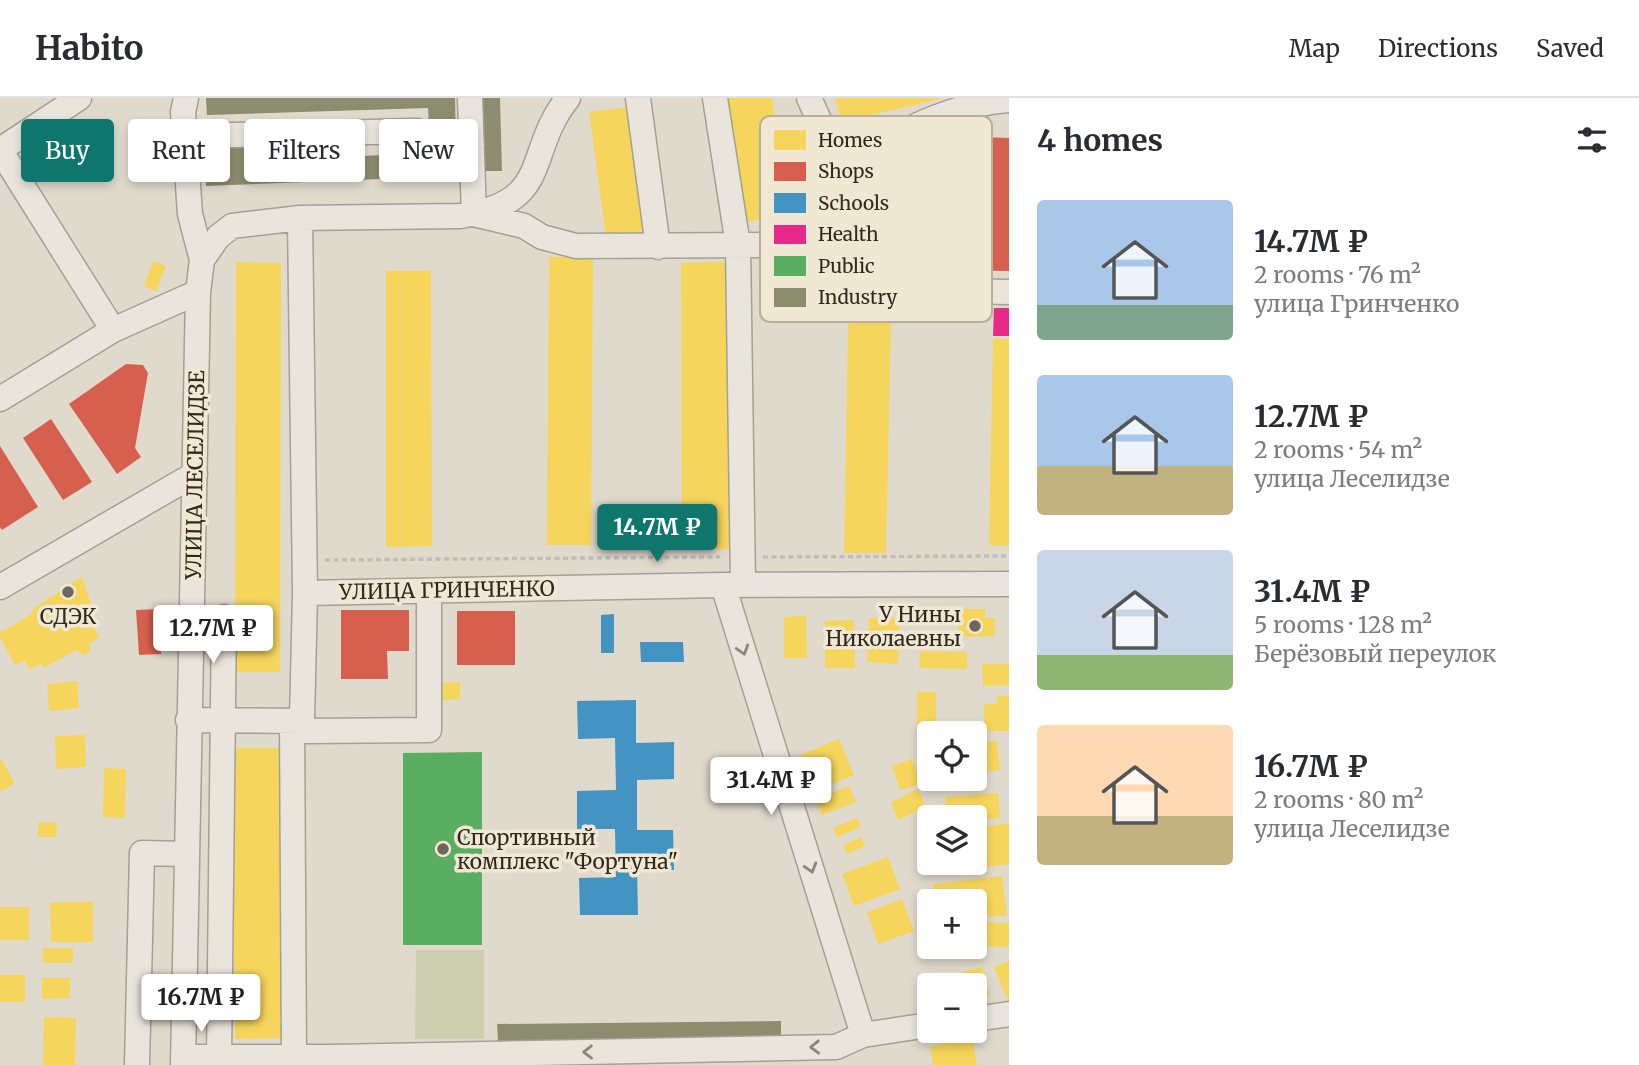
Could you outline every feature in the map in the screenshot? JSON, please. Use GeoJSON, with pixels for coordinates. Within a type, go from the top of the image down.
{"type":"FeatureCollection","features":[{"type":"Feature","properties":{"kind":"street"},"geometry":{"type":"LineString","coordinates":[[79,98],[0,150],[113,330]]}},
{"type":"Feature","properties":{"kind":"street"},"geometry":{"type":"LineString","coordinates":[[470,98],[471,119]]}},
{"type":"Feature","properties":{"kind":"street"},"geometry":{"type":"LineString","coordinates":[[202,260],[218,237],[232,226],[300,218],[460,216],[474,214],[515,199],[531,178],[559,109],[568,98]]}},
{"type":"Feature","properties":{"kind":"street"},"geometry":{"type":"LineString","coordinates":[[638,98],[658,247]]}},
{"type":"Feature","properties":{"kind":"street"},"geometry":{"type":"LineString","coordinates":[[715,98],[738,245],[742,557],[733,585],[863,1035]]}},
{"type":"Feature","properties":{"kind":"street"},"geometry":{"type":"LineString","coordinates":[[809,98],[817,116]]}},
{"type":"Feature","properties":{"kind":"street"},"geometry":{"type":"LineString","coordinates":[[943,116],[993,100],[1009,100]]}},
{"type":"Feature","properties":{"kind":"street"},"geometry":{"type":"LineString","coordinates":[[230,135],[379,132]]}},
{"type":"Feature","properties":{"kind":"street","name":"УЛИЦА ЛЕСЕЛИДЗЕ"},"geometry":{"type":"LineString","coordinates":[[183,1061],[198,292],[202,260],[190,214],[188,182]]}},
{"type":"Feature","properties":{"kind":"street"},"geometry":{"type":"LineString","coordinates":[[473,182],[474,214]]}},
{"type":"Feature","properties":{"kind":"street"},"geometry":{"type":"LineString","coordinates":[[474,214],[524,226],[542,237],[576,246],[760,246]]}},
{"type":"Feature","properties":{"kind":"street"},"geometry":{"type":"LineString","coordinates":[[294,1057],[297,721],[305,593],[300,218]]}},
{"type":"Feature","properties":{"kind":"street"},"geometry":{"type":"LineString","coordinates":[[0,399],[113,330],[198,292]]}},
{"type":"Feature","properties":{"kind":"street"},"geometry":{"type":"LineString","coordinates":[[0,587],[195,474]]}},
{"type":"Feature","properties":{"kind":"street","name":"УЛИЦА ГРИНЧЕНКО"},"geometry":{"type":"LineString","coordinates":[[305,593],[733,585],[1009,584]]}},
{"type":"Feature","properties":{"kind":"street"},"geometry":{"type":"LineString","coordinates":[[188,720],[297,721],[306,731],[429,730],[429,591]]}},
{"type":"Feature","properties":{"kind":"street"},"geometry":{"type":"LineString","coordinates":[[219,1057],[224,617]]}},
{"type":"Feature","properties":{"kind":"street"},"geometry":{"type":"LineString","coordinates":[[137,1065],[142,853],[187,854]]}},
{"type":"Feature","properties":{"kind":"street"},"geometry":{"type":"LineString","coordinates":[[987,1017],[1009,1014]]}},
{"type":"Feature","properties":{"kind":"street"},"geometry":{"type":"LineString","coordinates":[[183,1061],[219,1057],[294,1057],[331,1061],[628,1058],[836,1047],[863,1035],[917,1028]]}},
{"type":"Feature","properties":{"kind":"path"},"geometry":{"type":"LineString","coordinates":[[303,561],[1009,556]]}},
{"type":"Feature","properties":{"kind":"green space"},"geometry":{"type":"Polygon","coordinates":[[[416,950],[484,950],[484,1039],[415,1039],[416,950]]]}},
{"type":"Feature","properties":{"kind":"building: Homes"},"geometry":{"type":"Polygon","coordinates":[[[728,98],[772,98],[774,116],[760,116],[760,220],[745,222],[728,98]]]}},
{"type":"Feature","properties":{"kind":"building: Homes"},"geometry":{"type":"Polygon","coordinates":[[[835,98],[940,98],[867,116],[840,116],[835,98]]]}},
{"type":"Feature","properties":{"kind":"building: Homes"},"geometry":{"type":"Polygon","coordinates":[[[637,106],[653,230],[606,237],[589,112],[637,106]]]}},
{"type":"Feature","properties":{"kind":"building: Homes"},"geometry":{"type":"Polygon","coordinates":[[[549,257],[593,257],[591,545],[547,545],[549,257]]]}},
{"type":"Feature","properties":{"kind":"building: Homes"},"geometry":{"type":"Polygon","coordinates":[[[153,261],[166,266],[156,291],[144,287],[153,261]]]}},
{"type":"Feature","properties":{"kind":"building: Homes"},"geometry":{"type":"Polygon","coordinates":[[[236,262],[281,263],[280,672],[235,672],[236,262]]]}},
{"type":"Feature","properties":{"kind":"building: Homes"},"geometry":{"type":"Polygon","coordinates":[[[727,262],[729,549],[682,550],[681,263],[727,262]]]}},
{"type":"Feature","properties":{"kind":"building: Homes"},"geometry":{"type":"Polygon","coordinates":[[[386,271],[431,271],[432,546],[386,547],[386,271]]]}},
{"type":"Feature","properties":{"kind":"building: Homes"},"geometry":{"type":"Polygon","coordinates":[[[848,322],[891,322],[886,553],[844,553],[848,322]]]}},
{"type":"Feature","properties":{"kind":"building: Homes"},"geometry":{"type":"Polygon","coordinates":[[[993,339],[1009,339],[1009,546],[989,545],[993,339]]]}},
{"type":"Feature","properties":{"kind":"building: Homes"},"geometry":{"type":"Polygon","coordinates":[[[81,577],[99,638],[89,644],[91,651],[83,655],[76,650],[44,668],[41,664],[29,669],[25,661],[15,665],[0,637],[0,631],[33,613],[32,610],[81,577]]]}},
{"type":"Feature","properties":{"kind":"building: Homes"},"geometry":{"type":"Polygon","coordinates":[[[958,609],[985,609],[985,618],[995,618],[995,636],[958,637],[958,609]]]}},
{"type":"Feature","properties":{"kind":"building: Homes"},"geometry":{"type":"Polygon","coordinates":[[[806,616],[807,658],[784,658],[784,617],[806,616]]]}},
{"type":"Feature","properties":{"kind":"building: Homes"},"geometry":{"type":"Polygon","coordinates":[[[869,618],[900,619],[898,664],[867,662],[869,618]]]}},
{"type":"Feature","properties":{"kind":"building: Homes"},"geometry":{"type":"Polygon","coordinates":[[[854,620],[855,668],[825,668],[825,621],[854,620]]]}},
{"type":"Feature","properties":{"kind":"building: Homes"},"geometry":{"type":"Polygon","coordinates":[[[920,651],[967,652],[967,669],[919,668],[920,651]]]}},
{"type":"Feature","properties":{"kind":"building: Homes"},"geometry":{"type":"Polygon","coordinates":[[[982,664],[1009,664],[1009,685],[983,686],[982,664]]]}},
{"type":"Feature","properties":{"kind":"building: Homes"},"geometry":{"type":"Polygon","coordinates":[[[77,681],[79,708],[49,711],[47,684],[77,681]]]}},
{"type":"Feature","properties":{"kind":"building: Homes"},"geometry":{"type":"Polygon","coordinates":[[[460,682],[460,699],[438,700],[438,683],[460,682]]]}},
{"type":"Feature","properties":{"kind":"building: Homes"},"geometry":{"type":"Polygon","coordinates":[[[917,692],[936,692],[936,721],[917,721],[917,692]]]}},
{"type":"Feature","properties":{"kind":"building: Homes"},"geometry":{"type":"Polygon","coordinates":[[[997,696],[1009,696],[1009,731],[987,731],[984,704],[997,704],[997,696]]]}},
{"type":"Feature","properties":{"kind":"building: Homes"},"geometry":{"type":"Polygon","coordinates":[[[85,735],[86,767],[56,769],[55,736],[85,735]]]}},
{"type":"Feature","properties":{"kind":"building: Homes"},"geometry":{"type":"Polygon","coordinates":[[[839,739],[854,775],[815,791],[800,755],[839,739]]]}},
{"type":"Feature","properties":{"kind":"building: Homes"},"geometry":{"type":"Polygon","coordinates":[[[997,741],[1000,770],[987,772],[987,742],[997,741]]]}},
{"type":"Feature","properties":{"kind":"building: Homes"},"geometry":{"type":"Polygon","coordinates":[[[232,748],[280,748],[284,1038],[235,1039],[232,748]]]}},
{"type":"Feature","properties":{"kind":"building: Homes"},"geometry":{"type":"Polygon","coordinates":[[[0,757],[15,783],[0,792],[0,757]]]}},
{"type":"Feature","properties":{"kind":"building: Homes"},"geometry":{"type":"Polygon","coordinates":[[[912,759],[917,773],[917,785],[900,790],[892,766],[912,759]]]}},
{"type":"Feature","properties":{"kind":"building: Homes"},"geometry":{"type":"Polygon","coordinates":[[[104,768],[126,769],[125,818],[103,817],[104,768]]]}},
{"type":"Feature","properties":{"kind":"building: Homes"},"geometry":{"type":"Polygon","coordinates":[[[849,786],[856,802],[822,815],[816,799],[849,786]]]}},
{"type":"Feature","properties":{"kind":"building: Homes"},"geometry":{"type":"Polygon","coordinates":[[[917,789],[925,805],[917,805],[917,811],[898,820],[891,802],[917,789]]]}},
{"type":"Feature","properties":{"kind":"building: Homes"},"geometry":{"type":"Polygon","coordinates":[[[998,793],[1000,818],[987,819],[987,805],[946,805],[945,797],[998,793]]]}},
{"type":"Feature","properties":{"kind":"building: Homes"},"geometry":{"type":"Polygon","coordinates":[[[857,818],[861,827],[837,837],[833,828],[857,818]]]}},
{"type":"Feature","properties":{"kind":"building: Homes"},"geometry":{"type":"Polygon","coordinates":[[[38,822],[57,823],[56,837],[38,837],[38,822]]]}},
{"type":"Feature","properties":{"kind":"building: Homes"},"geometry":{"type":"Polygon","coordinates":[[[1009,823],[1009,864],[987,867],[987,826],[1009,823]]]}},
{"type":"Feature","properties":{"kind":"building: Homes"},"geometry":{"type":"Polygon","coordinates":[[[861,837],[865,846],[847,854],[843,845],[861,837]]]}},
{"type":"Feature","properties":{"kind":"building: Homes"},"geometry":{"type":"Polygon","coordinates":[[[888,857],[900,889],[854,906],[842,874],[888,857]]]}},
{"type":"Feature","properties":{"kind":"building: Homes"},"geometry":{"type":"Polygon","coordinates":[[[1002,876],[1007,915],[987,918],[987,889],[934,889],[933,884],[1002,876]]]}},
{"type":"Feature","properties":{"kind":"building: Homes"},"geometry":{"type":"Polygon","coordinates":[[[902,899],[914,931],[878,944],[867,912],[902,899]]]}},
{"type":"Feature","properties":{"kind":"building: Homes"},"geometry":{"type":"Polygon","coordinates":[[[50,902],[93,902],[93,942],[51,942],[50,902]]]}},
{"type":"Feature","properties":{"kind":"building: Homes"},"geometry":{"type":"Polygon","coordinates":[[[0,907],[29,907],[29,940],[0,940],[0,907]]]}},
{"type":"Feature","properties":{"kind":"building: Homes"},"geometry":{"type":"Polygon","coordinates":[[[987,922],[1009,923],[1009,947],[987,946],[987,922]]]}},
{"type":"Feature","properties":{"kind":"building: Homes"},"geometry":{"type":"Polygon","coordinates":[[[43,948],[73,948],[73,963],[43,963],[43,948]]]}},
{"type":"Feature","properties":{"kind":"building: Homes"},"geometry":{"type":"Polygon","coordinates":[[[1009,961],[1009,1004],[994,967],[1009,961]]]}},
{"type":"Feature","properties":{"kind":"building: Homes"},"geometry":{"type":"Polygon","coordinates":[[[983,967],[984,973],[961,973],[983,967]]]}},
{"type":"Feature","properties":{"kind":"building: Homes"},"geometry":{"type":"Polygon","coordinates":[[[0,975],[25,975],[25,1002],[0,1002],[0,975]]]}},
{"type":"Feature","properties":{"kind":"building: Homes"},"geometry":{"type":"Polygon","coordinates":[[[42,978],[70,978],[70,998],[42,999],[42,978]]]}},
{"type":"Feature","properties":{"kind":"building: Homes"},"geometry":{"type":"Polygon","coordinates":[[[44,1017],[76,1018],[75,1065],[43,1065],[44,1017]]]}},
{"type":"Feature","properties":{"kind":"building: Homes"},"geometry":{"type":"Polygon","coordinates":[[[973,1043],[977,1065],[933,1065],[930,1046],[973,1043]]]}},
{"type":"Feature","properties":{"kind":"building: Shops"},"geometry":{"type":"Polygon","coordinates":[[[992,137],[1009,138],[1009,271],[992,271],[992,137]]]}},
{"type":"Feature","properties":{"kind":"building: Shops"},"geometry":{"type":"Polygon","coordinates":[[[126,364],[143,365],[148,373],[135,448],[141,457],[117,474],[69,404],[126,364]]]}},
{"type":"Feature","properties":{"kind":"building: Shops"},"geometry":{"type":"Polygon","coordinates":[[[51,419],[92,482],[63,500],[23,438],[51,419]]]}},
{"type":"Feature","properties":{"kind":"building: Shops"},"geometry":{"type":"Polygon","coordinates":[[[0,446],[38,507],[2,530],[0,527],[0,446]]]}},
{"type":"Feature","properties":{"kind":"building: Shops"},"geometry":{"type":"Polygon","coordinates":[[[159,609],[161,654],[139,655],[136,610],[159,609]]]}},
{"type":"Feature","properties":{"kind":"building: Shops"},"geometry":{"type":"Polygon","coordinates":[[[341,610],[409,610],[409,651],[387,651],[388,679],[341,679],[341,610]]]}},
{"type":"Feature","properties":{"kind":"building: Shops"},"geometry":{"type":"Polygon","coordinates":[[[457,611],[515,611],[515,665],[457,665],[457,611]]]}},
{"type":"Feature","properties":{"kind":"building: Schools"},"geometry":{"type":"Polygon","coordinates":[[[614,614],[614,653],[601,653],[601,615],[614,614]]]}},
{"type":"Feature","properties":{"kind":"building: Schools"},"geometry":{"type":"Polygon","coordinates":[[[640,642],[683,642],[684,662],[641,662],[640,642]]]}},
{"type":"Feature","properties":{"kind":"building: Schools"},"geometry":{"type":"Polygon","coordinates":[[[636,700],[636,743],[674,742],[674,779],[637,780],[637,830],[673,830],[674,870],[637,870],[638,915],[580,915],[579,878],[616,877],[615,829],[577,829],[577,791],[616,790],[615,738],[578,739],[577,701],[636,700]]]}},
{"type":"Feature","properties":{"kind":"building: Health"},"geometry":{"type":"Polygon","coordinates":[[[994,308],[1009,308],[1009,336],[993,336],[994,308]]]}},
{"type":"Feature","properties":{"kind":"building: Public","name":"Спортивный комплекс \"Фортуна\""},"geometry":{"type":"Polygon","coordinates":[[[482,752],[482,945],[403,945],[403,753],[482,752]]]}},
{"type":"Feature","properties":{"kind":"building: Industry"},"geometry":{"type":"Polygon","coordinates":[[[206,98],[455,98],[456,119],[429,119],[428,108],[207,115],[206,98]]]}},
{"type":"Feature","properties":{"kind":"building: Industry"},"geometry":{"type":"Polygon","coordinates":[[[481,98],[500,98],[502,171],[484,171],[481,98]]]}},
{"type":"Feature","properties":{"kind":"building: Industry"},"geometry":{"type":"Polygon","coordinates":[[[244,141],[244,182],[306,182],[206,186],[206,182],[230,182],[230,142],[244,141]]]}},
{"type":"Feature","properties":{"kind":"building: Industry"},"geometry":{"type":"Polygon","coordinates":[[[379,155],[379,179],[365,180],[365,156],[379,155]]]}},
{"type":"Feature","properties":{"kind":"building: Industry"},"geometry":{"type":"Polygon","coordinates":[[[781,1021],[781,1037],[498,1041],[497,1024],[781,1021]]]}},
{"type":"Feature","properties":{"kind":"place","name":"СДЭК"},"geometry":{"type":"Point","coordinates":[68,592]}},
{"type":"Feature","properties":{"kind":"place","name":"У Нины Николаевны"},"geometry":{"type":"Point","coordinates":[975,626]}},
{"type":"Feature","properties":{"kind":"place","name":"Спортивный комплекс \"Фортуна\""},"geometry":{"type":"Point","coordinates":[443,849]}}]}
